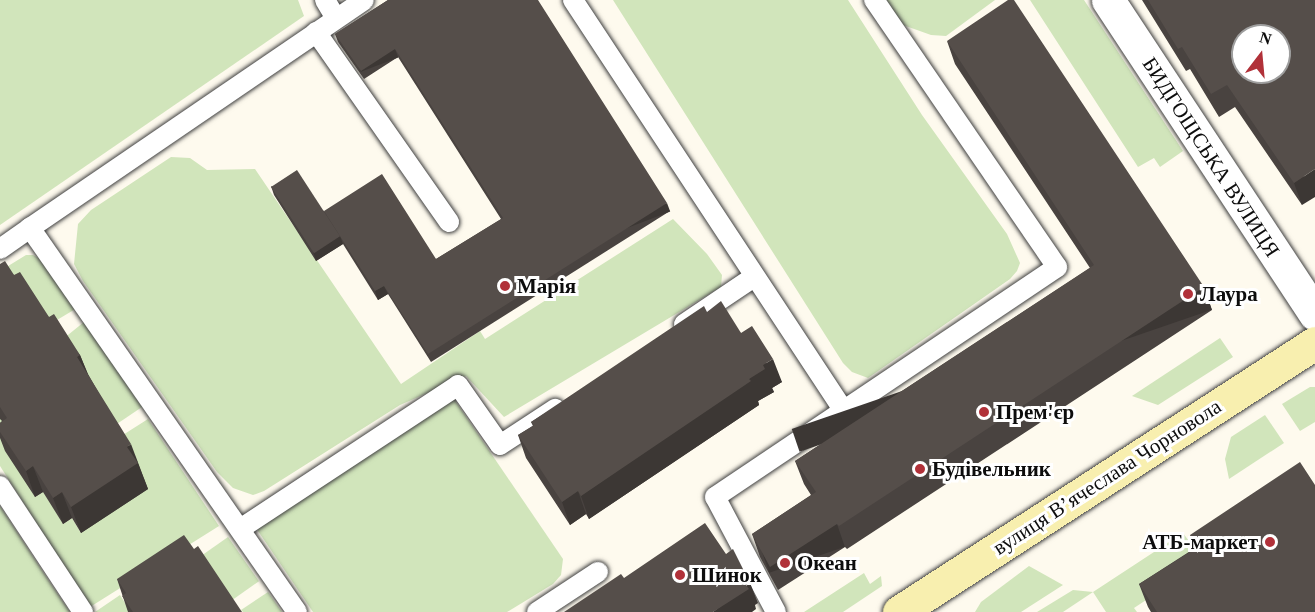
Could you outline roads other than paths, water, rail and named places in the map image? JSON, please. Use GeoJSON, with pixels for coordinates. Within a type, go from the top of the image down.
{"type":"FeatureCollection","features":[{"type":"Feature","properties":{"kind":"main road","name":"вулиця Вʼячеслава Чорновола"},"geometry":{"type":"LineString","coordinates":[[919,607],[1315,342]]}},
{"type":"Feature","properties":{"kind":"street","name":"БИДГОЩСЬКА ВУЛИЦЯ"},"geometry":{"type":"LineString","coordinates":[[1108,0],[1315,314]]}},
{"type":"Feature","properties":{"kind":"lane"},"geometry":{"type":"LineString","coordinates":[[325,0],[336,18]]}},
{"type":"Feature","properties":{"kind":"lane"},"geometry":{"type":"LineString","coordinates":[[0,249],[364,0]]}},
{"type":"Feature","properties":{"kind":"lane"},"geometry":{"type":"LineString","coordinates":[[573,0],[843,410]]}},
{"type":"Feature","properties":{"kind":"lane"},"geometry":{"type":"LineString","coordinates":[[776,612],[715,496],[1057,267],[874,0]]}},
{"type":"Feature","properties":{"kind":"lane"},"geometry":{"type":"LineString","coordinates":[[316,32],[449,222]]}},
{"type":"Feature","properties":{"kind":"lane"},"geometry":{"type":"LineString","coordinates":[[30,228],[297,612]]}},
{"type":"Feature","properties":{"kind":"lane"},"geometry":{"type":"LineString","coordinates":[[672,331],[754,277]]}},
{"type":"Feature","properties":{"kind":"lane"},"geometry":{"type":"LineString","coordinates":[[240,529],[458,385],[500,446],[567,401]]}},
{"type":"Feature","properties":{"kind":"lane"},"geometry":{"type":"LineString","coordinates":[[0,486],[83,612]]}},
{"type":"Feature","properties":{"kind":"lane"},"geometry":{"type":"LineString","coordinates":[[537,612],[598,572]]}},
{"type":"Feature","properties":{"kind":"place","name":"Марія"},"geometry":{"type":"Point","coordinates":[505,286]}},
{"type":"Feature","properties":{"kind":"place","name":"Лаура"},"geometry":{"type":"Point","coordinates":[1188,294]}},
{"type":"Feature","properties":{"kind":"place","name":"Прем'єр"},"geometry":{"type":"Point","coordinates":[984,412]}},
{"type":"Feature","properties":{"kind":"place","name":"Будівельник"},"geometry":{"type":"Point","coordinates":[920,469]}},
{"type":"Feature","properties":{"kind":"place","name":"АТБ-маркет"},"geometry":{"type":"Point","coordinates":[1270,542]}},
{"type":"Feature","properties":{"kind":"place","name":"Океан"},"geometry":{"type":"Point","coordinates":[785,563]}},
{"type":"Feature","properties":{"kind":"place","name":"Шинок"},"geometry":{"type":"Point","coordinates":[680,575]}}]}
